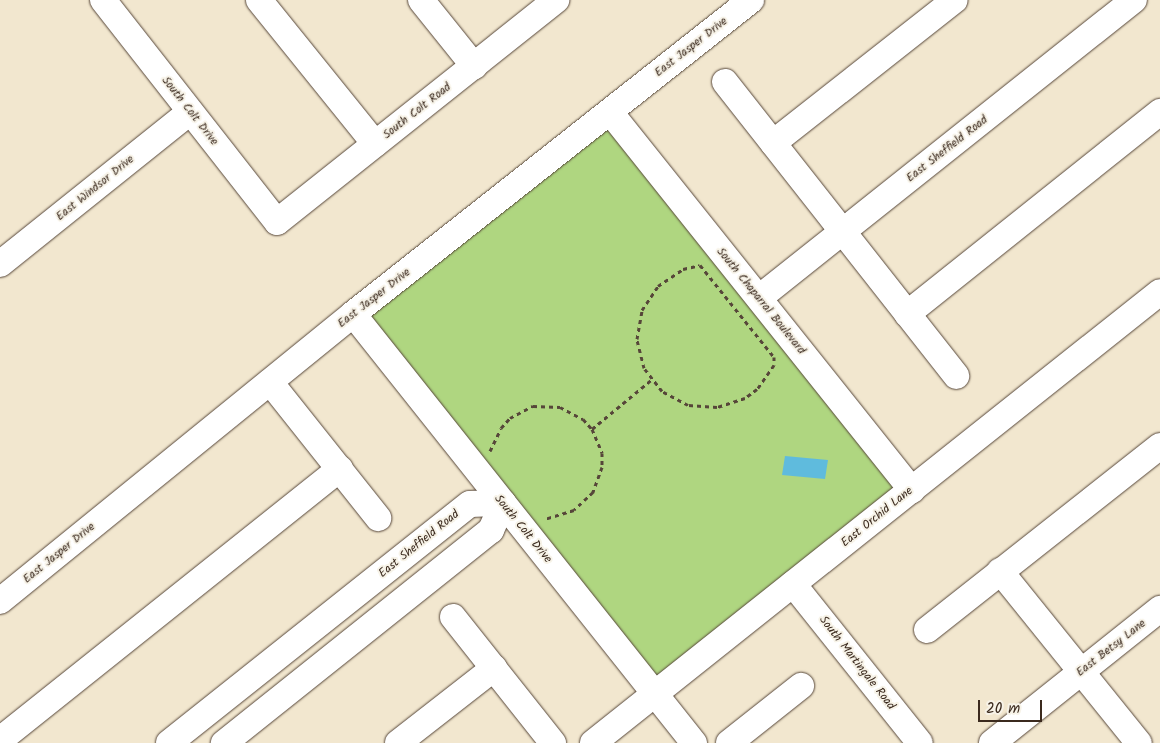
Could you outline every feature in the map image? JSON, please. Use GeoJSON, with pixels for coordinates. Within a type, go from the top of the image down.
{"type":"FeatureCollection","features":[{"type":"Feature","properties":{"kind":"street"},"geometry":{"type":"LineString","coordinates":[[259,0],[376,144]]}},
{"type":"Feature","properties":{"kind":"street"},"geometry":{"type":"LineString","coordinates":[[421,0],[474,66]]}},
{"type":"Feature","properties":{"kind":"street","name":"South Colt Road"},"geometry":{"type":"LineString","coordinates":[[277,222],[556,0]]}},
{"type":"Feature","properties":{"kind":"street"},"geometry":{"type":"LineString","coordinates":[[773,143],[955,0]]}},
{"type":"Feature","properties":{"kind":"street","name":"East Sheffield Road"},"geometry":{"type":"LineString","coordinates":[[759,298],[1134,0]]}},
{"type":"Feature","properties":{"kind":"street","name":"East Jasper Drive"},"geometry":{"type":"LineString","coordinates":[[0,601],[353,314],[610,112],[743,2]]}},
{"type":"Feature","properties":{"kind":"street","name":"South Colt Drive"},"geometry":{"type":"LineString","coordinates":[[114,4],[190,112],[277,222]]}},
{"type":"Feature","properties":{"kind":"street"},"geometry":{"type":"LineString","coordinates":[[725,82],[956,376]]}},
{"type":"Feature","properties":{"kind":"street","name":"East Windsor Drive"},"geometry":{"type":"LineString","coordinates":[[0,264],[190,112]]}},
{"type":"Feature","properties":{"kind":"street","name":"South Chaparral Boulevard"},"geometry":{"type":"LineString","coordinates":[[610,112],[912,490]]}},
{"type":"Feature","properties":{"kind":"street"},"geometry":{"type":"LineString","coordinates":[[908,314],[1160,112]]}},
{"type":"Feature","properties":{"kind":"street","name":"East Orchid Lane"},"geometry":{"type":"LineString","coordinates":[[593,743],[1160,292]]}},
{"type":"Feature","properties":{"kind":"street","name":"South Colt Drive"},"geometry":{"type":"LineString","coordinates":[[353,314],[694,743]]}},
{"type":"Feature","properties":{"kind":"street"},"geometry":{"type":"LineString","coordinates":[[270,382],[378,518]]}},
{"type":"Feature","properties":{"kind":"street"},"geometry":{"type":"LineString","coordinates":[[927,630],[1160,446]]}},
{"type":"Feature","properties":{"kind":"street"},"geometry":{"type":"LineString","coordinates":[[0,740],[340,469]]}},
{"type":"Feature","properties":{"kind":"street"},"geometry":{"type":"LineString","coordinates":[[224,743],[491,530],[503,502]]}},
{"type":"Feature","properties":{"kind":"street","name":"East Sheffield Road"},"geometry":{"type":"LineString","coordinates":[[169,743],[470,504],[503,502]]}},
{"type":"Feature","properties":{"kind":"street"},"geometry":{"type":"LineString","coordinates":[[1000,572],[1139,743]]}},
{"type":"Feature","properties":{"kind":"street","name":"South Martingale Road"},"geometry":{"type":"LineString","coordinates":[[794,584],[920,743]]}},
{"type":"Feature","properties":{"kind":"street","name":"East Betsy Lane"},"geometry":{"type":"LineString","coordinates":[[992,743],[1160,609]]}},
{"type":"Feature","properties":{"kind":"street"},"geometry":{"type":"LineString","coordinates":[[453,617],[553,743]]}},
{"type":"Feature","properties":{"kind":"street"},"geometry":{"type":"LineString","coordinates":[[398,743],[494,668]]}},
{"type":"Feature","properties":{"kind":"street"},"geometry":{"type":"LineString","coordinates":[[728,743],[801,686]]}},
{"type":"Feature","properties":{"kind":"path"},"geometry":{"type":"LineString","coordinates":[[700,265],[774,358],[774,365],[767,378],[745,398],[717,407],[688,405],[674,399],[651,380],[639,354],[638,324],[642,310],[649,297],[670,276],[700,265]]}},
{"type":"Feature","properties":{"kind":"path"},"geometry":{"type":"LineString","coordinates":[[592,429],[651,380]]}},
{"type":"Feature","properties":{"kind":"path"},"geometry":{"type":"LineString","coordinates":[[478,472],[489,462],[494,439],[501,428],[521,411],[540,406],[560,407],[583,419],[592,429],[600,447],[602,467],[593,492],[574,510],[536,522],[524,529]]}},
{"type":"Feature","properties":{"kind":"green space"},"geometry":{"type":"Polygon","coordinates":[[[611,125],[898,486],[654,680],[366,318],[611,125]]]}},
{"type":"Feature","properties":{"kind":"water"},"geometry":{"type":"Polygon","coordinates":[[[785,456],[828,460],[825,479],[782,475],[785,456]]]}}]}
